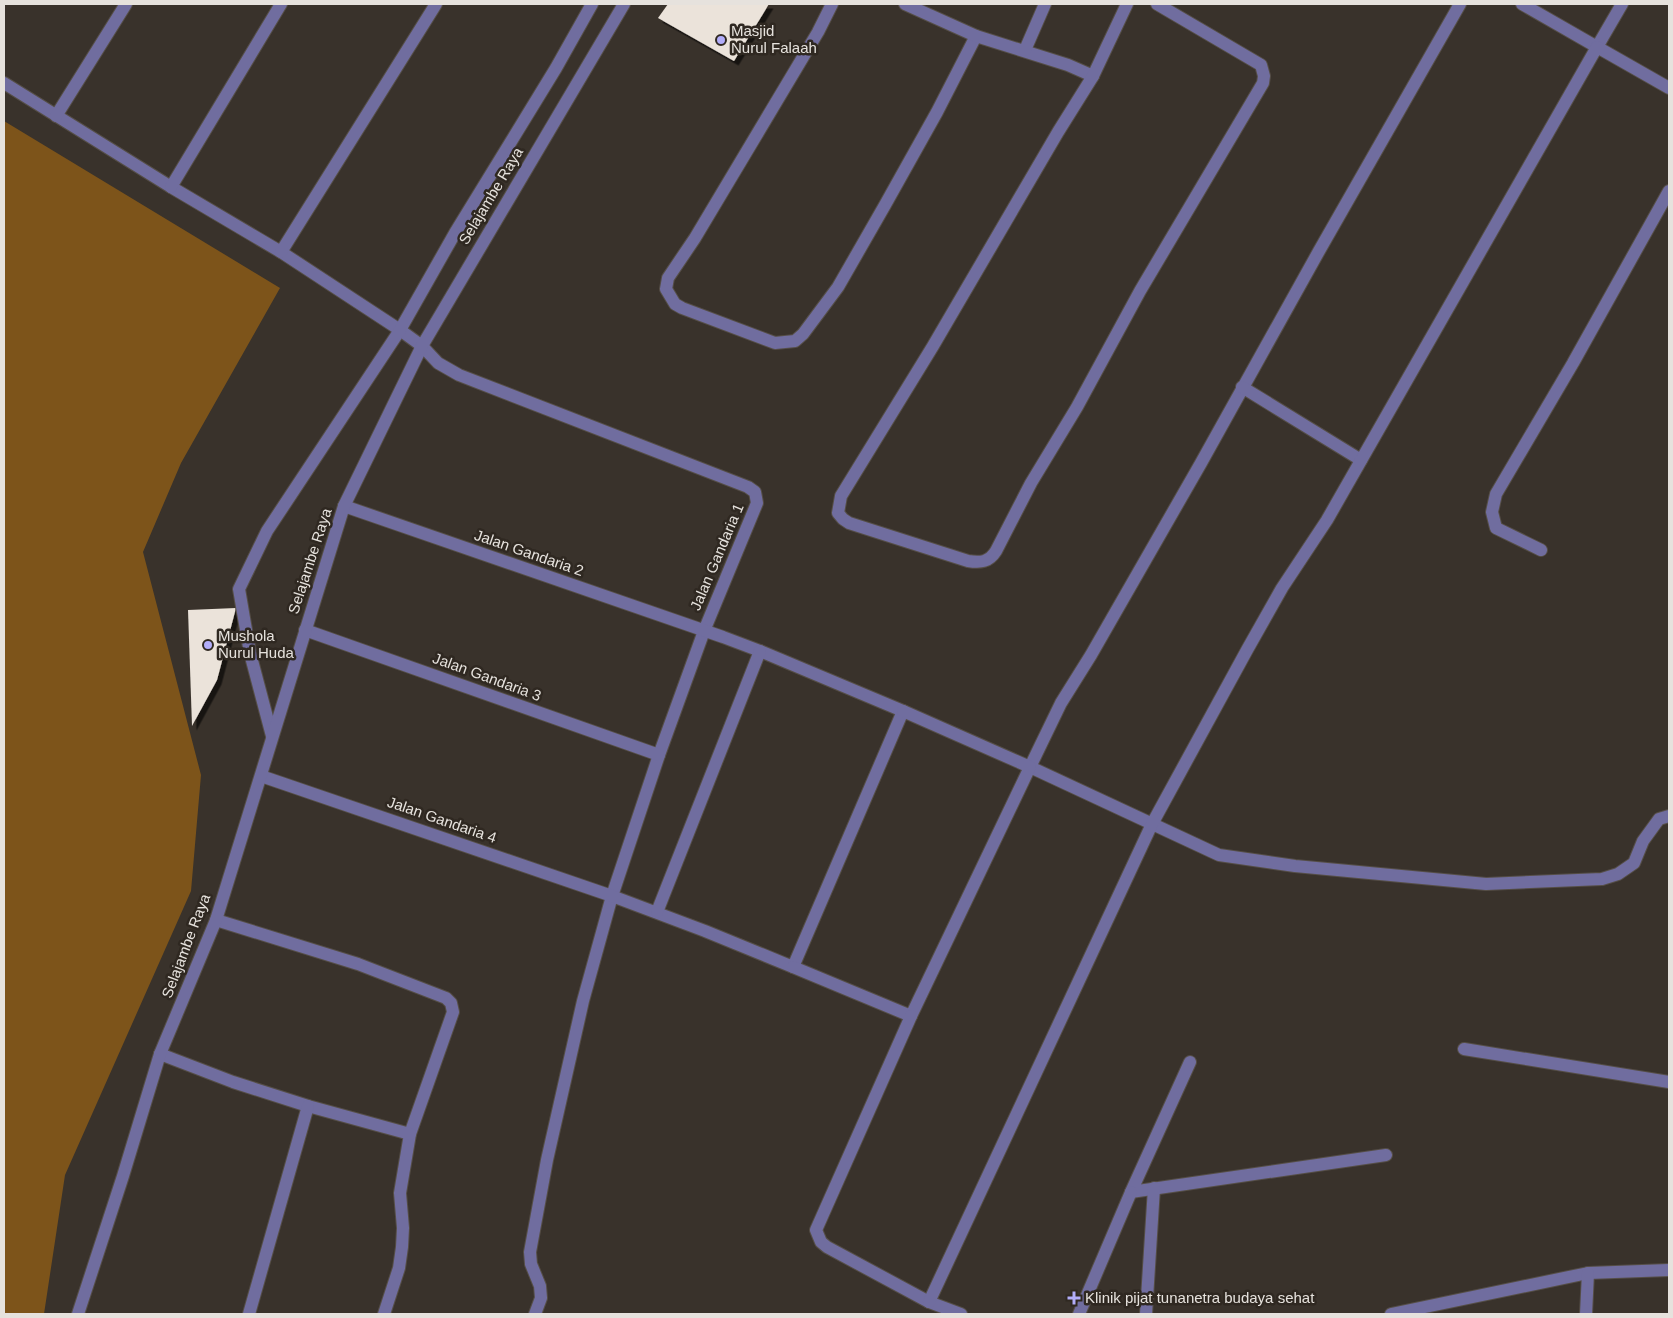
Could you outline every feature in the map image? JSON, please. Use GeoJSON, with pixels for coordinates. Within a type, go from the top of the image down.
{"type":"FeatureCollection","features":[{"type":"Feature","properties":{"kind":"street"},"geometry":{"type":"LineString","coordinates":[[56,116],[126,4]]}},
{"type":"Feature","properties":{"kind":"street"},"geometry":{"type":"LineString","coordinates":[[171,187],[281,4]]}},
{"type":"Feature","properties":{"kind":"street"},"geometry":{"type":"LineString","coordinates":[[281,252],[436,4]]}},
{"type":"Feature","properties":{"kind":"street"},"geometry":{"type":"LineString","coordinates":[[273,737],[250,653],[239,589],[267,531],[400,330],[455,232],[556,68],[592,4]]}},
{"type":"Feature","properties":{"kind":"street","name":"Selajambe Raya"},"geometry":{"type":"LineString","coordinates":[[78,1314],[160,1054],[216,920],[344,506],[422,346],[624,4]]}},
{"type":"Feature","properties":{"kind":"street"},"geometry":{"type":"LineString","coordinates":[[832,4],[818,32],[695,238],[668,278],[666,289],[675,304],[682,308],[775,343],[795,340],[803,334],[838,286],[886,205],[976,36]]}},
{"type":"Feature","properties":{"kind":"street"},"geometry":{"type":"LineString","coordinates":[[905,4],[976,36],[1049,58],[1093,76]]}},
{"type":"Feature","properties":{"kind":"street"},"geometry":{"type":"LineString","coordinates":[[1025,50],[1045,4]]}},
{"type":"Feature","properties":{"kind":"street"},"geometry":{"type":"LineString","coordinates":[[1127,4],[1093,76],[1058,132],[933,346],[840,496],[838,513],[849,523],[976,563],[992,558],[1031,483],[1077,407],[1140,291],[1263,83],[1264,76],[1260,64],[1157,4]]}},
{"type":"Feature","properties":{"kind":"street"},"geometry":{"type":"LineString","coordinates":[[961,1314],[929,1302],[827,1247],[821,1242],[816,1230],[911,1016],[1061,703],[1096,647],[1460,4]]}},
{"type":"Feature","properties":{"kind":"street"},"geometry":{"type":"LineString","coordinates":[[1522,4],[1669,88]]}},
{"type":"Feature","properties":{"kind":"street"},"geometry":{"type":"LineString","coordinates":[[929,1302],[1152,824],[1282,588],[1327,520],[1622,4]]}},
{"type":"Feature","properties":{"kind":"street"},"geometry":{"type":"LineString","coordinates":[[4,83],[171,187],[281,252],[422,346]]}},
{"type":"Feature","properties":{"kind":"street"},"geometry":{"type":"LineString","coordinates":[[1541,550],[1496,528],[1492,512],[1496,494],[1578,355],[1669,191]]}},
{"type":"Feature","properties":{"kind":"street","name":"Jalan Gandaria 1"},"geometry":{"type":"LineString","coordinates":[[422,346],[438,363],[459,375],[748,487],[755,492],[757,502],[704,631],[659,755],[612,896],[583,1001],[539,1199],[530,1252],[531,1264],[540,1286],[541,1298],[535,1314]]}},
{"type":"Feature","properties":{"kind":"street"},"geometry":{"type":"LineString","coordinates":[[1242,387],[1360,460]]}},
{"type":"Feature","properties":{"kind":"street","name":"Jalan Gandaria 2"},"geometry":{"type":"LineString","coordinates":[[344,506],[760,651],[1030,767],[1219,855],[1295,866],[1486,884],[1602,880],[1618,874],[1634,863],[1643,841],[1659,819],[1669,816]]}},
{"type":"Feature","properties":{"kind":"street","name":"Jalan Gandaria 3"},"geometry":{"type":"LineString","coordinates":[[305,630],[659,755]]}},
{"type":"Feature","properties":{"kind":"street"},"geometry":{"type":"LineString","coordinates":[[657,912],[760,651]]}},
{"type":"Feature","properties":{"kind":"street"},"geometry":{"type":"LineString","coordinates":[[793,967],[903,712]]}},
{"type":"Feature","properties":{"kind":"street","name":"Jalan Gandaria 4"},"geometry":{"type":"LineString","coordinates":[[261,776],[657,912],[911,1016]]}},
{"type":"Feature","properties":{"kind":"street"},"geometry":{"type":"LineString","coordinates":[[216,920],[358,964],[449,1000],[453,1012],[410,1134],[400,1193],[403,1228],[399,1268],[384,1314]]}},
{"type":"Feature","properties":{"kind":"street"},"geometry":{"type":"LineString","coordinates":[[1464,1049],[1669,1082]]}},
{"type":"Feature","properties":{"kind":"street"},"geometry":{"type":"LineString","coordinates":[[160,1054],[233,1082],[308,1106],[410,1134]]}},
{"type":"Feature","properties":{"kind":"street"},"geometry":{"type":"LineString","coordinates":[[1079,1314],[1131,1192],[1190,1062]]}},
{"type":"Feature","properties":{"kind":"street"},"geometry":{"type":"LineString","coordinates":[[249,1314],[308,1106]]}},
{"type":"Feature","properties":{"kind":"street"},"geometry":{"type":"LineString","coordinates":[[1131,1192],[1386,1155]]}},
{"type":"Feature","properties":{"kind":"street"},"geometry":{"type":"LineString","coordinates":[[1146,1314],[1154,1188]]}},
{"type":"Feature","properties":{"kind":"street"},"geometry":{"type":"LineString","coordinates":[[1391,1314],[1588,1273],[1669,1270]]}},
{"type":"Feature","properties":{"kind":"street"},"geometry":{"type":"LineString","coordinates":[[1586,1314],[1588,1273]]}},
{"type":"Feature","properties":{"kind":"shaded area"},"geometry":{"type":"Polygon","coordinates":[[[4,121],[280,288],[181,463],[143,552],[201,775],[191,891],[65,1175],[44,1314],[4,1314],[4,121]]]}},
{"type":"Feature","properties":{"kind":"building","name":"Masjid Nurul Falaah"},"geometry":{"type":"Polygon","coordinates":[[[668,4],[769,4],[734,61],[658,18],[668,4]]]}},
{"type":"Feature","properties":{"kind":"building","name":"Mushola Nurul Huda"},"geometry":{"type":"Polygon","coordinates":[[[236,608],[217,680],[192,726],[188,610],[236,608]]]}},
{"type":"Feature","properties":{"kind":"place","name":"Masjid Nurul Falaah"},"geometry":{"type":"Point","coordinates":[721,40]}},
{"type":"Feature","properties":{"kind":"place","name":"Mushola Nurul Huda"},"geometry":{"type":"Point","coordinates":[208,645]}},
{"type":"Feature","properties":{"kind":"place","name":"Klinik pijat tunanetra budaya sehat"},"geometry":{"type":"Point","coordinates":[1074,1298]}}]}
